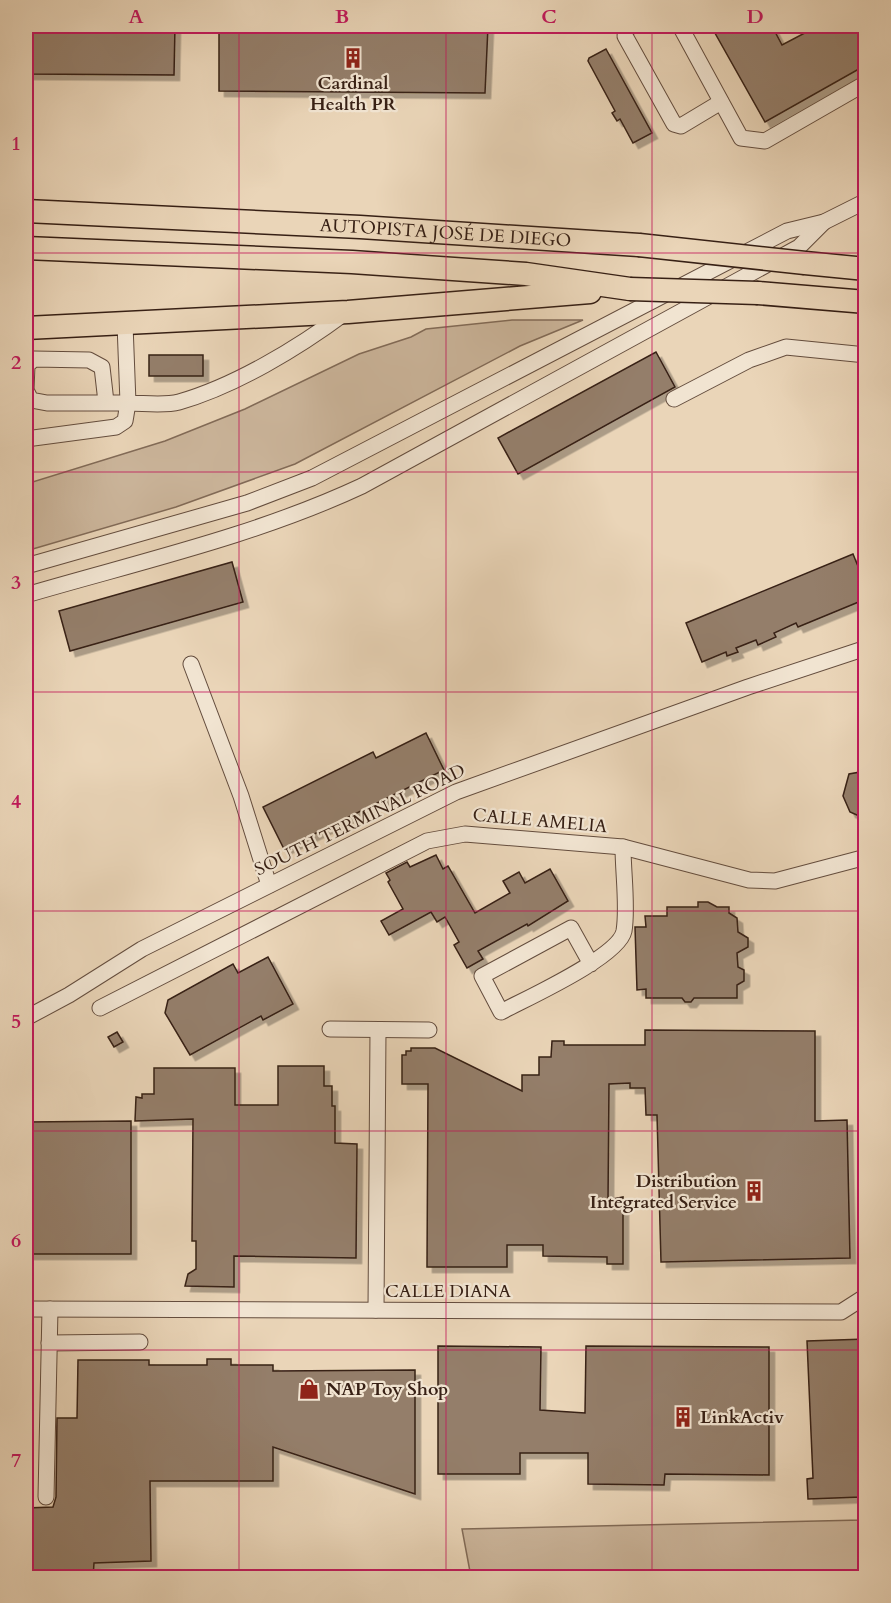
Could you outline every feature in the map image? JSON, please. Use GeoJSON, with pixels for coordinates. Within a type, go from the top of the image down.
{"type":"FeatureCollection","features":[{"type":"Feature","properties":{"kind":"highway","name":"AUTOPISTA JOSÉ DE DIEGO"},"geometry":{"type":"LineString","coordinates":[[26,211],[360,227],[639,245],[866,269]]}},
{"type":"Feature","properties":{"kind":"highway","name":"AUTOPISTA JOSÉ DE DIEGO"},"geometry":{"type":"LineString","coordinates":[[26,248],[352,262],[526,274],[630,289]]}},
{"type":"Feature","properties":{"kind":"highway","name":"AUTOPISTA JOSÉ DE DIEGO"},"geometry":{"type":"LineString","coordinates":[[26,328],[348,312],[630,289],[758,292],[866,302]]}},
{"type":"Feature","properties":{"kind":"street"},"geometry":{"type":"LineString","coordinates":[[633,26],[626,29],[625,36],[674,124],[681,126],[722,102]]}},
{"type":"Feature","properties":{"kind":"street"},"geometry":{"type":"LineString","coordinates":[[680,26],[741,138],[765,141],[866,83]]}},
{"type":"Feature","properties":{"kind":"street"},"geometry":{"type":"LineString","coordinates":[[26,566],[247,503],[312,478],[787,231],[824,222],[866,201]]}},
{"type":"Feature","properties":{"kind":"street"},"geometry":{"type":"LineString","coordinates":[[26,595],[237,534],[325,503],[362,486],[799,247],[824,222]]}},
{"type":"Feature","properties":{"kind":"street"},"geometry":{"type":"LineString","coordinates":[[106,402],[102,367],[89,360],[34,359],[27,365],[26,390],[31,400],[47,403],[177,402],[230,380],[304,343],[348,312]]}},
{"type":"Feature","properties":{"kind":"street"},"geometry":{"type":"LineString","coordinates":[[26,439],[116,427],[125,421],[128,403],[125,324]]}},
{"type":"Feature","properties":{"kind":"street"},"geometry":{"type":"LineString","coordinates":[[674,399],[749,360],[786,347],[866,355]]}},
{"type":"Feature","properties":{"kind":"street","name":"SOUTH TERMINAL ROAD"},"geometry":{"type":"LineString","coordinates":[[26,1018],[69,995],[142,949],[456,792],[748,687],[866,648]]}},
{"type":"Feature","properties":{"kind":"street"},"geometry":{"type":"LineString","coordinates":[[191,664],[241,796],[269,885]]}},
{"type":"Feature","properties":{"kind":"street","name":"CALLE AMELIA"},"geometry":{"type":"LineString","coordinates":[[100,1008],[427,841],[465,834],[623,848],[749,880],[775,881],[866,857]]}},
{"type":"Feature","properties":{"kind":"street"},"geometry":{"type":"LineString","coordinates":[[591,964],[571,928],[482,976],[501,1012],[591,964],[609,951],[624,934],[623,848]]}},
{"type":"Feature","properties":{"kind":"street"},"geometry":{"type":"LineString","coordinates":[[330,1029],[429,1030]]}},
{"type":"Feature","properties":{"kind":"street"},"geometry":{"type":"LineString","coordinates":[[376,1310],[378,1030]]}},
{"type":"Feature","properties":{"kind":"street","name":"CALLE DIANA"},"geometry":{"type":"LineString","coordinates":[[26,1309],[841,1311],[866,1296]]}},
{"type":"Feature","properties":{"kind":"street"},"geometry":{"type":"LineString","coordinates":[[46,1497],[50,1309]]}},
{"type":"Feature","properties":{"kind":"street"},"geometry":{"type":"LineString","coordinates":[[49,1343],[140,1342]]}},
{"type":"Feature","properties":{"kind":"shaded area"},"geometry":{"type":"Polygon","coordinates":[[[512,320],[583,320],[520,346],[295,464],[176,507],[26,551],[26,484],[165,441],[245,409],[359,354],[411,337],[426,329],[512,320]]]}},
{"type":"Feature","properties":{"kind":"shaded area"},"geometry":{"type":"Polygon","coordinates":[[[865,1517],[865,1578],[471,1577],[462,1529],[862,1520],[865,1517]]]}},
{"type":"Feature","properties":{"kind":"building"},"geometry":{"type":"Polygon","coordinates":[[[26,26],[175,26],[174,75],[26,74],[26,26]]]}},
{"type":"Feature","properties":{"kind":"building","name":"Cardinal Health PR"},"geometry":{"type":"Polygon","coordinates":[[[219,26],[488,26],[485,93],[219,91],[219,26]]]}},
{"type":"Feature","properties":{"kind":"building"},"geometry":{"type":"Polygon","coordinates":[[[711,26],[772,26],[782,45],[818,26],[866,26],[866,65],[765,122],[711,26]]]}},
{"type":"Feature","properties":{"kind":"building"},"geometry":{"type":"Polygon","coordinates":[[[606,49],[652,133],[633,143],[620,119],[617,121],[612,113],[615,111],[588,61],[589,58],[606,49]]]}},
{"type":"Feature","properties":{"kind":"building"},"geometry":{"type":"Polygon","coordinates":[[[656,352],[675,387],[518,474],[498,438],[656,352]]]}},
{"type":"Feature","properties":{"kind":"building"},"geometry":{"type":"Polygon","coordinates":[[[149,355],[203,355],[203,376],[149,376],[149,355]]]}},
{"type":"Feature","properties":{"kind":"building"},"geometry":{"type":"Polygon","coordinates":[[[853,554],[866,586],[866,595],[860,597],[861,601],[798,627],[796,623],[774,633],[776,637],[758,645],[756,640],[736,648],[738,652],[727,656],[726,652],[702,662],[686,623],[853,554]]]}},
{"type":"Feature","properties":{"kind":"building"},"geometry":{"type":"Polygon","coordinates":[[[232,562],[243,602],[70,651],[59,611],[232,562]]]}},
{"type":"Feature","properties":{"kind":"building"},"geometry":{"type":"Polygon","coordinates":[[[426,733],[444,770],[284,849],[263,807],[373,752],[376,758],[426,733]]]}},
{"type":"Feature","properties":{"kind":"building"},"geometry":{"type":"Polygon","coordinates":[[[866,771],[866,819],[850,812],[843,796],[849,774],[866,771]]]}},
{"type":"Feature","properties":{"kind":"building"},"geometry":{"type":"Polygon","coordinates":[[[436,855],[443,869],[448,866],[475,913],[510,893],[503,881],[519,872],[525,883],[550,869],[568,901],[528,926],[527,924],[478,951],[483,959],[467,968],[454,945],[459,942],[445,917],[437,922],[431,912],[389,935],[381,921],[403,909],[388,882],[390,880],[386,873],[407,862],[410,867],[436,855]]]}},
{"type":"Feature","properties":{"kind":"building"},"geometry":{"type":"Polygon","coordinates":[[[698,902],[708,902],[717,907],[729,907],[729,913],[737,918],[738,932],[748,938],[748,947],[737,953],[738,967],[744,970],[744,981],[737,985],[737,998],[694,998],[691,1002],[685,1002],[682,998],[646,998],[646,989],[637,990],[635,927],[646,927],[645,916],[667,916],[667,907],[698,907],[698,902]]]}},
{"type":"Feature","properties":{"kind":"building"},"geometry":{"type":"Polygon","coordinates":[[[268,957],[293,1004],[263,1020],[261,1016],[190,1055],[165,1013],[168,1000],[233,964],[238,973],[268,957]]]}},
{"type":"Feature","properties":{"kind":"building"},"geometry":{"type":"Polygon","coordinates":[[[645,1030],[815,1031],[815,1121],[847,1120],[850,1258],[661,1262],[657,1115],[646,1115],[645,1088],[630,1088],[630,1083],[609,1084],[608,1200],[623,1197],[623,1264],[607,1264],[607,1257],[543,1256],[543,1245],[507,1245],[507,1267],[427,1267],[428,1084],[402,1084],[402,1055],[406,1055],[406,1051],[411,1051],[411,1048],[435,1048],[522,1091],[522,1075],[539,1075],[539,1057],[551,1057],[552,1041],[564,1041],[564,1045],[645,1045],[645,1030]]]}},
{"type":"Feature","properties":{"kind":"building"},"geometry":{"type":"Polygon","coordinates":[[[117,1032],[123,1042],[114,1047],[108,1037],[117,1032]]]}},
{"type":"Feature","properties":{"kind":"building"},"geometry":{"type":"Polygon","coordinates":[[[278,1066],[324,1066],[324,1086],[332,1086],[332,1106],[335,1106],[335,1143],[357,1144],[356,1258],[234,1256],[234,1287],[185,1286],[188,1274],[196,1269],[196,1241],[192,1241],[193,1119],[135,1121],[136,1097],[142,1098],[142,1094],[154,1094],[154,1068],[235,1068],[235,1105],[278,1105],[278,1066]]]}},
{"type":"Feature","properties":{"kind":"building"},"geometry":{"type":"Polygon","coordinates":[[[131,1121],[131,1254],[26,1254],[26,1122],[131,1121]]]}},
{"type":"Feature","properties":{"kind":"building"},"geometry":{"type":"Polygon","coordinates":[[[866,1339],[866,1492],[861,1497],[808,1499],[807,1479],[813,1478],[807,1341],[866,1339]]]}},
{"type":"Feature","properties":{"kind":"building","name":"LinkActiv"},"geometry":{"type":"Polygon","coordinates":[[[438,1346],[541,1347],[540,1410],[585,1413],[586,1346],[769,1347],[769,1475],[665,1474],[664,1485],[588,1484],[588,1453],[520,1453],[520,1474],[438,1474],[438,1346]]]}},
{"type":"Feature","properties":{"kind":"building"},"geometry":{"type":"Polygon","coordinates":[[[207,1359],[231,1359],[231,1365],[273,1365],[273,1371],[415,1370],[415,1494],[273,1447],[273,1481],[150,1481],[151,1561],[94,1563],[93,1578],[26,1578],[26,1508],[53,1507],[56,1497],[57,1418],[77,1418],[78,1360],[149,1360],[149,1365],[207,1365],[207,1359]]]}},
{"type":"Feature","properties":{"kind":"place","name":"Cardinal Health PR"},"geometry":{"type":"Point","coordinates":[353,58]}},
{"type":"Feature","properties":{"kind":"place","name":"Distribution Integrated Service"},"geometry":{"type":"Point","coordinates":[754,1191]}},
{"type":"Feature","properties":{"kind":"place","name":"NAP Toy Shop"},"geometry":{"type":"Point","coordinates":[309,1389]}},
{"type":"Feature","properties":{"kind":"place","name":"LinkActiv"},"geometry":{"type":"Point","coordinates":[683,1417]}}]}
